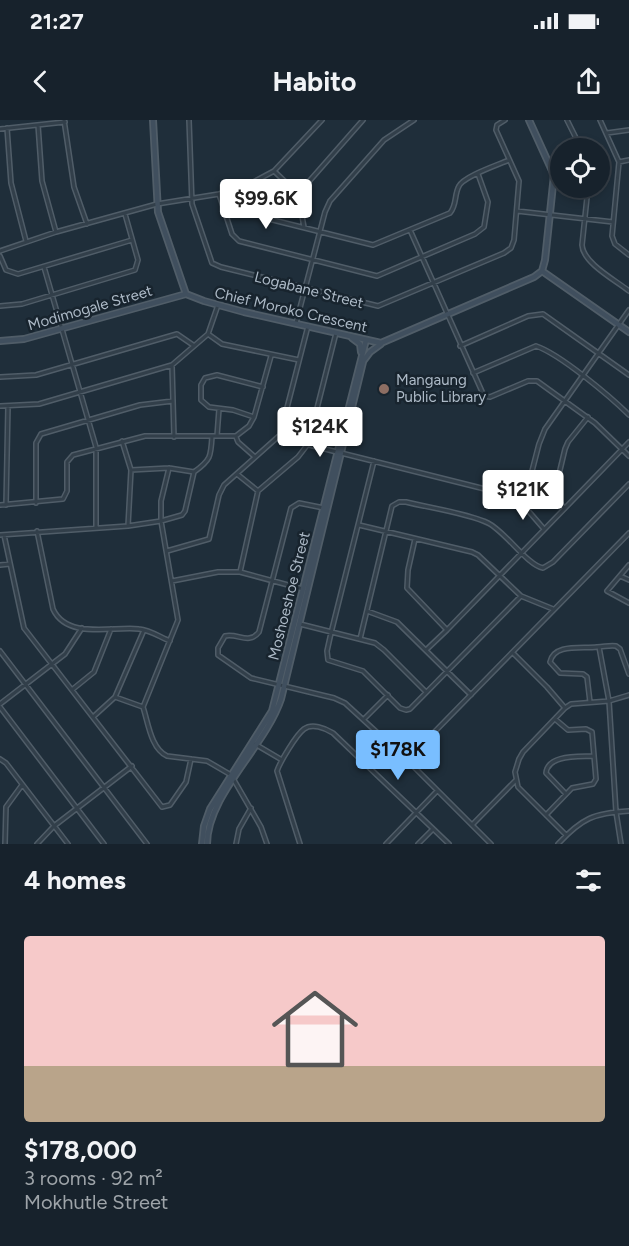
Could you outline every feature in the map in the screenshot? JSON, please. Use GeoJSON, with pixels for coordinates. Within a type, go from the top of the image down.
{"type":"FeatureCollection","features":[{"type":"Feature","properties":{"kind":"street"},"geometry":{"type":"LineString","coordinates":[[153,120],[157,204],[160,220],[186,294]]}},
{"type":"Feature","properties":{"kind":"street","name":"Logabane Street"},"geometry":{"type":"LineString","coordinates":[[189,120],[194,210],[214,264],[378,306],[507,251],[514,240],[519,181],[496,130],[497,125],[505,120]]}},
{"type":"Feature","properties":{"kind":"street"},"geometry":{"type":"LineString","coordinates":[[0,250],[157,204],[219,194],[246,186],[274,171],[322,120]]}},
{"type":"Feature","properties":{"kind":"street"},"geometry":{"type":"LineString","coordinates":[[298,194],[363,120]]}},
{"type":"Feature","properties":{"kind":"street"},"geometry":{"type":"LineString","coordinates":[[296,323],[330,201],[388,136],[414,120]]}},
{"type":"Feature","properties":{"kind":"street"},"geometry":{"type":"LineString","coordinates":[[529,120],[554,175],[546,260],[542,271],[629,332]]}},
{"type":"Feature","properties":{"kind":"street"},"geometry":{"type":"LineString","coordinates":[[567,120],[576,138]]}},
{"type":"Feature","properties":{"kind":"street"},"geometry":{"type":"LineString","coordinates":[[600,120],[619,162],[613,241],[629,255]]}},
{"type":"Feature","properties":{"kind":"street"},"geometry":{"type":"LineString","coordinates":[[0,129],[64,121],[74,187],[87,224]]}},
{"type":"Feature","properties":{"kind":"street"},"geometry":{"type":"LineString","coordinates":[[38,125],[42,181],[56,232]]}},
{"type":"Feature","properties":{"kind":"street"},"geometry":{"type":"LineString","coordinates":[[7,128],[11,183],[26,241]]}},
{"type":"Feature","properties":{"kind":"street"},"geometry":{"type":"LineString","coordinates":[[606,133],[629,130]]}},
{"type":"Feature","properties":{"kind":"street"},"geometry":{"type":"LineString","coordinates":[[246,186],[260,217],[373,245],[450,213],[454,208],[460,184],[509,160]]}},
{"type":"Feature","properties":{"kind":"street"},"geometry":{"type":"LineString","coordinates":[[619,162],[629,160]]}},
{"type":"Feature","properties":{"kind":"street"},"geometry":{"type":"LineString","coordinates":[[274,171],[298,194],[304,228]]}},
{"type":"Feature","properties":{"kind":"street"},"geometry":{"type":"LineString","coordinates":[[219,194],[236,240],[377,276],[475,234],[484,227],[488,202],[478,174]]}},
{"type":"Feature","properties":{"kind":"street"},"geometry":{"type":"LineString","coordinates":[[587,198],[582,245],[585,257],[629,291]]}},
{"type":"Feature","properties":{"kind":"street"},"geometry":{"type":"LineString","coordinates":[[516,211],[613,222]]}},
{"type":"Feature","properties":{"kind":"street"},"geometry":{"type":"LineString","coordinates":[[0,306],[22,304],[135,270],[138,262],[125,214]]}},
{"type":"Feature","properties":{"kind":"street"},"geometry":{"type":"LineString","coordinates":[[410,230],[482,393],[487,397],[534,380],[588,417],[629,456]]}},
{"type":"Feature","properties":{"kind":"street"},"geometry":{"type":"LineString","coordinates":[[0,256],[6,270],[15,274],[132,240]]}},
{"type":"Feature","properties":{"kind":"street"},"geometry":{"type":"LineString","coordinates":[[44,267],[96,447],[96,527]]}},
{"type":"Feature","properties":{"kind":"street","name":"Chief Moroko Crescent"},"geometry":{"type":"LineString","coordinates":[[186,294],[218,305],[383,343],[534,277],[542,271]]}},
{"type":"Feature","properties":{"kind":"street","name":"Modimogale Street"},"geometry":{"type":"LineString","coordinates":[[0,341],[24,339],[61,330],[186,294]]}},
{"type":"Feature","properties":{"kind":"street"},"geometry":{"type":"LineString","coordinates":[[0,406],[39,404],[172,365],[208,334],[218,305]]}},
{"type":"Feature","properties":{"kind":"street"},"geometry":{"type":"LineString","coordinates":[[544,529],[528,511],[524,502],[541,436],[629,310]]}},
{"type":"Feature","properties":{"kind":"street"},"geometry":{"type":"LineString","coordinates":[[460,346],[538,313],[547,316],[600,352],[629,375]]}},
{"type":"Feature","properties":{"kind":"street"},"geometry":{"type":"LineString","coordinates":[[166,551],[208,539],[221,490],[226,482],[280,435],[308,326]]}},
{"type":"Feature","properties":{"kind":"street"},"geometry":{"type":"LineString","coordinates":[[240,572],[258,491],[298,457],[308,444],[336,333]]}},
{"type":"Feature","properties":{"kind":"street"},"geometry":{"type":"LineString","coordinates":[[0,377],[28,377],[177,334],[193,345]]}},
{"type":"Feature","properties":{"kind":"street"},"geometry":{"type":"LineString","coordinates":[[208,334],[222,344],[299,360]]}},
{"type":"Feature","properties":{"kind":"street"},"geometry":{"type":"LineString","coordinates":[[347,335],[360,344],[362,359]]}},
{"type":"Feature","properties":{"kind":"street","name":"Moshoeshoe Street"},"geometry":{"type":"LineString","coordinates":[[305,590],[367,340]]}},
{"type":"Feature","properties":{"kind":"street"},"geometry":{"type":"LineString","coordinates":[[362,359],[383,343]]}},
{"type":"Feature","properties":{"kind":"street"},"geometry":{"type":"LineString","coordinates":[[473,373],[536,346],[582,376],[629,415]]}},
{"type":"Feature","properties":{"kind":"street"},"geometry":{"type":"LineString","coordinates":[[0,505],[63,499],[67,491],[69,458],[96,447],[145,436],[236,436],[249,426],[254,417],[271,356]]}},
{"type":"Feature","properties":{"kind":"street"},"geometry":{"type":"LineString","coordinates":[[172,365],[174,437]]}},
{"type":"Feature","properties":{"kind":"street"},"geometry":{"type":"LineString","coordinates":[[254,417],[233,410],[207,406],[201,400],[201,385],[205,378],[217,375],[263,387]]}},
{"type":"Feature","properties":{"kind":"street"},"geometry":{"type":"LineString","coordinates":[[36,503],[38,436],[140,405],[173,401]]}},
{"type":"Feature","properties":{"kind":"street"},"geometry":{"type":"LineString","coordinates":[[6,505],[8,406]]}},
{"type":"Feature","properties":{"kind":"street"},"geometry":{"type":"LineString","coordinates":[[217,436],[219,409]]}},
{"type":"Feature","properties":{"kind":"street"},"geometry":{"type":"LineString","coordinates":[[564,508],[554,495],[565,449],[588,417]]}},
{"type":"Feature","properties":{"kind":"street"},"geometry":{"type":"LineString","coordinates":[[191,759],[183,788],[175,800],[165,807],[161,806],[22,624],[2,535],[128,526],[161,521],[184,514],[194,472],[210,457],[212,436]]}},
{"type":"Feature","properties":{"kind":"street"},"geometry":{"type":"LineString","coordinates":[[236,436],[238,442],[255,457]]}},
{"type":"Feature","properties":{"kind":"street"},"geometry":{"type":"LineString","coordinates":[[122,441],[131,470],[128,526]]}},
{"type":"Feature","properties":{"kind":"street"},"geometry":{"type":"LineString","coordinates":[[426,650],[629,442]]}},
{"type":"Feature","properties":{"kind":"street"},"geometry":{"type":"LineString","coordinates":[[308,444],[485,489],[524,502]]}},
{"type":"Feature","properties":{"kind":"street","name":"Moshoeshoe Street"},"geometry":{"type":"LineString","coordinates":[[202,844],[207,818],[254,743],[274,717],[339,453]]}},
{"type":"Feature","properties":{"kind":"street"},"geometry":{"type":"LineString","coordinates":[[374,461],[331,633],[327,651],[328,660],[363,671],[400,708],[410,709],[521,596]]}},
{"type":"Feature","properties":{"kind":"street"},"geometry":{"type":"LineString","coordinates":[[131,470],[169,468],[194,472]]}},
{"type":"Feature","properties":{"kind":"street"},"geometry":{"type":"LineString","coordinates":[[169,468],[162,501],[161,521],[178,620],[143,707],[155,744],[161,753],[210,762],[233,777],[251,808],[267,844]]}},
{"type":"Feature","properties":{"kind":"street"},"geometry":{"type":"LineString","coordinates":[[237,474],[258,491]]}},
{"type":"Feature","properties":{"kind":"street"},"geometry":{"type":"LineString","coordinates":[[360,639],[392,506],[399,502],[406,502],[486,522],[500,531],[536,565],[543,567],[553,562],[629,484]]}},
{"type":"Feature","properties":{"kind":"street"},"geometry":{"type":"LineString","coordinates":[[324,508],[299,503],[291,508],[257,634],[247,639],[231,635],[225,636],[217,653],[250,678],[341,700],[407,760],[491,844]]}},
{"type":"Feature","properties":{"kind":"street"},"geometry":{"type":"LineString","coordinates":[[358,525],[472,552],[521,596],[554,609]]}},
{"type":"Feature","properties":{"kind":"street"},"geometry":{"type":"LineString","coordinates":[[37,531],[53,609],[64,623],[82,628],[144,630],[170,641]]}},
{"type":"Feature","properties":{"kind":"street"},"geometry":{"type":"LineString","coordinates":[[407,760],[629,533]]}},
{"type":"Feature","properties":{"kind":"street"},"geometry":{"type":"LineString","coordinates":[[415,538],[406,588],[447,630]]}},
{"type":"Feature","properties":{"kind":"street"},"geometry":{"type":"LineString","coordinates":[[0,565],[10,564]]}},
{"type":"Feature","properties":{"kind":"street"},"geometry":{"type":"LineString","coordinates":[[629,565],[607,592],[629,603]]}},
{"type":"Feature","properties":{"kind":"street"},"geometry":{"type":"LineString","coordinates":[[172,580],[218,572],[240,572],[305,590]]}},
{"type":"Feature","properties":{"kind":"street"},"geometry":{"type":"LineString","coordinates":[[619,575],[629,580]]}},
{"type":"Feature","properties":{"kind":"street"},"geometry":{"type":"LineString","coordinates":[[367,611],[397,622],[471,695]]}},
{"type":"Feature","properties":{"kind":"street"},"geometry":{"type":"LineString","coordinates":[[297,624],[375,644],[426,692]]}},
{"type":"Feature","properties":{"kind":"street"},"geometry":{"type":"LineString","coordinates":[[82,628],[69,649],[0,705],[104,844]]}},
{"type":"Feature","properties":{"kind":"street"},"geometry":{"type":"LineString","coordinates":[[72,689],[94,672],[111,629]]}},
{"type":"Feature","properties":{"kind":"street"},"geometry":{"type":"LineString","coordinates":[[93,717],[115,697],[144,630]]}},
{"type":"Feature","properties":{"kind":"street"},"geometry":{"type":"LineString","coordinates":[[590,702],[587,677],[583,674],[560,673],[550,664],[550,659],[556,652],[563,649],[616,645],[620,649],[629,674]]}},
{"type":"Feature","properties":{"kind":"street"},"geometry":{"type":"LineString","coordinates":[[599,647],[609,701],[616,812],[621,844]]}},
{"type":"Feature","properties":{"kind":"street"},"geometry":{"type":"LineString","coordinates":[[0,651],[147,844]]}},
{"type":"Feature","properties":{"kind":"street"},"geometry":{"type":"LineString","coordinates":[[512,652],[565,708]]}},
{"type":"Feature","properties":{"kind":"street"},"geometry":{"type":"LineString","coordinates":[[566,835],[518,787],[516,766],[523,752],[571,704],[609,701],[629,694]]}},
{"type":"Feature","properties":{"kind":"street"},"geometry":{"type":"LineString","coordinates":[[364,719],[388,695]]}},
{"type":"Feature","properties":{"kind":"street"},"geometry":{"type":"LineString","coordinates":[[115,697],[143,707]]}},
{"type":"Feature","properties":{"kind":"street"},"geometry":{"type":"LineString","coordinates":[[546,815],[565,793],[577,786],[594,783],[596,779],[592,732],[586,729],[568,730],[555,719]]}},
{"type":"Feature","properties":{"kind":"street"},"geometry":{"type":"LineString","coordinates":[[300,844],[277,776],[282,760],[304,729],[313,726],[333,733],[449,844]]}},
{"type":"Feature","properties":{"kind":"street"},"geometry":{"type":"LineString","coordinates":[[254,743],[282,760]]}},
{"type":"Feature","properties":{"kind":"street"},"geometry":{"type":"LineString","coordinates":[[565,793],[546,773],[547,766],[554,760],[594,756]]}},
{"type":"Feature","properties":{"kind":"street"},"geometry":{"type":"LineString","coordinates":[[0,759],[68,844]]}},
{"type":"Feature","properties":{"kind":"street"},"geometry":{"type":"LineString","coordinates":[[37,844],[54,826],[132,766]]}},
{"type":"Feature","properties":{"kind":"street","name":"Moshoeshoe Street"},"geometry":{"type":"LineString","coordinates":[[207,844],[210,819],[233,777]]}},
{"type":"Feature","properties":{"kind":"street"},"geometry":{"type":"LineString","coordinates":[[472,825],[516,780]]}},
{"type":"Feature","properties":{"kind":"street"},"geometry":{"type":"LineString","coordinates":[[5,844],[6,807],[22,785]]}},
{"type":"Feature","properties":{"kind":"street"},"geometry":{"type":"LineString","coordinates":[[386,844],[437,791]]}},
{"type":"Feature","properties":{"kind":"street"},"geometry":{"type":"LineString","coordinates":[[236,844],[238,829],[251,808]]}},
{"type":"Feature","properties":{"kind":"street"},"geometry":{"type":"LineString","coordinates":[[558,844],[580,822],[592,816],[629,811]]}},
{"type":"Feature","properties":{"kind":"street"},"geometry":{"type":"LineString","coordinates":[[418,844],[433,828]]}},
{"type":"Feature","properties":{"kind":"place","name":"Mangaung Public Library"},"geometry":{"type":"Point","coordinates":[384,389]}}]}
